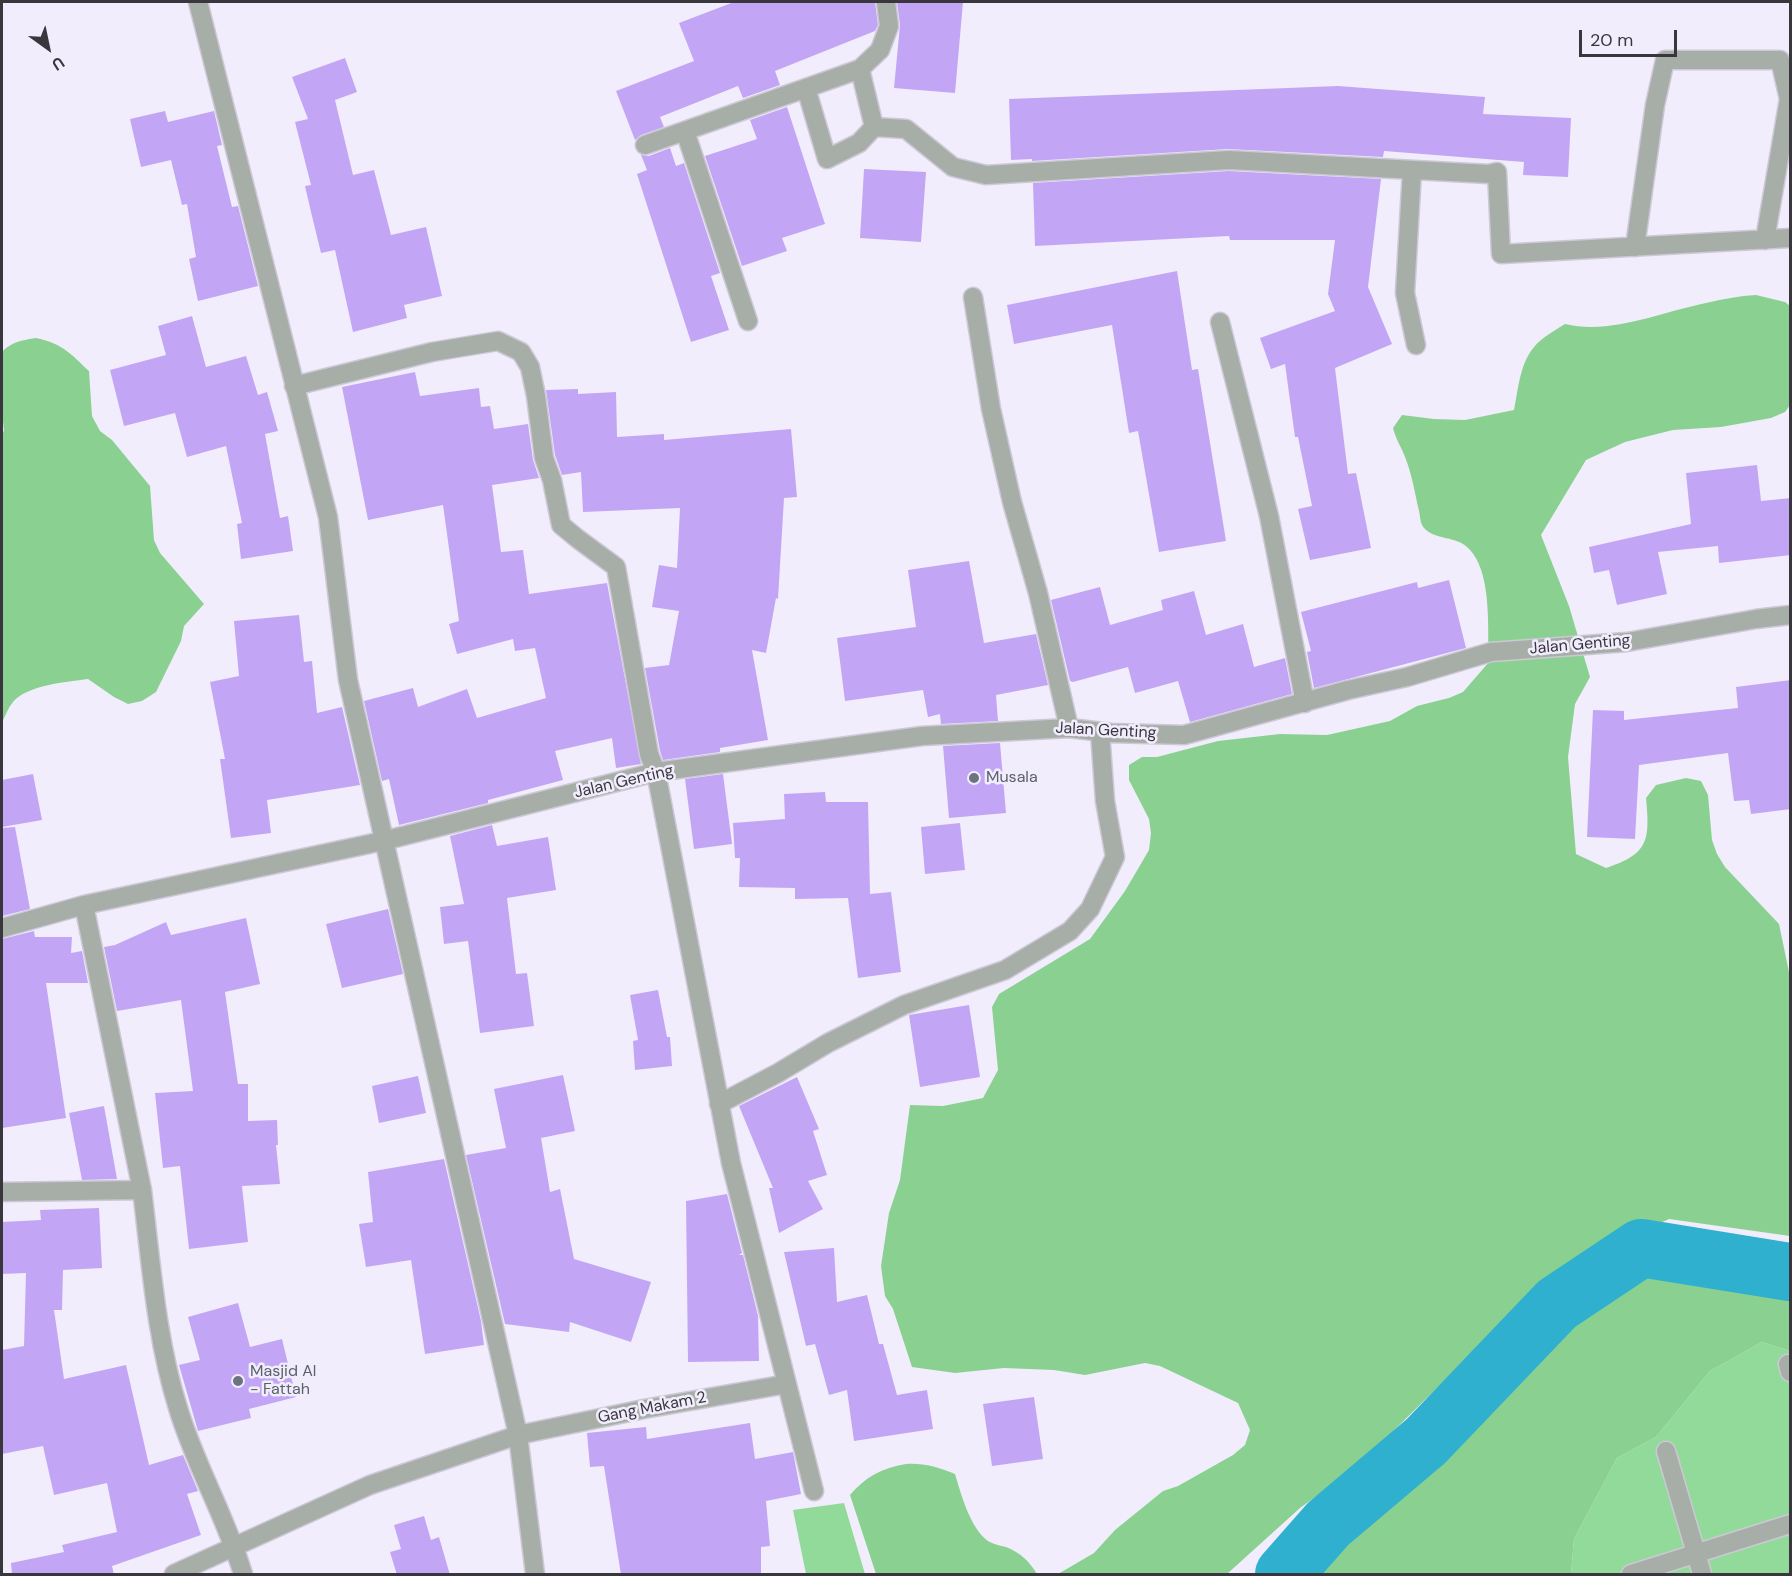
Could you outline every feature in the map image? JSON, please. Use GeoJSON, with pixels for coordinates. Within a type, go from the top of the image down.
{"type":"FeatureCollection","features":[{"type":"Feature","properties":{"kind":"street"},"geometry":{"type":"LineString","coordinates":[[198,2],[328,518],[348,680],[518,1435],[535,1575]]}},
{"type":"Feature","properties":{"kind":"street"},"geometry":{"type":"LineString","coordinates":[[645,145],[860,69],[880,50],[889,26],[886,2]]}},
{"type":"Feature","properties":{"kind":"street"},"geometry":{"type":"LineString","coordinates":[[1635,247],[1655,105],[1665,60],[1780,60],[1789,99],[1789,110],[1765,240]]}},
{"type":"Feature","properties":{"kind":"street"},"geometry":{"type":"LineString","coordinates":[[860,69],[874,127]]}},
{"type":"Feature","properties":{"kind":"street"},"geometry":{"type":"LineString","coordinates":[[806,88],[827,159],[859,143],[874,127]]}},
{"type":"Feature","properties":{"kind":"street"},"geometry":{"type":"LineString","coordinates":[[874,127],[906,129],[953,166],[986,175],[1229,160],[1489,174],[1497,172],[1501,254],[1791,238]]}},
{"type":"Feature","properties":{"kind":"street"},"geometry":{"type":"LineString","coordinates":[[685,131],[748,321]]}},
{"type":"Feature","properties":{"kind":"street"},"geometry":{"type":"LineString","coordinates":[[1412,170],[1405,292],[1416,345]]}},
{"type":"Feature","properties":{"kind":"street"},"geometry":{"type":"LineString","coordinates":[[973,297],[993,421],[1012,502],[1038,593],[1069,728]]}},
{"type":"Feature","properties":{"kind":"street"},"geometry":{"type":"LineString","coordinates":[[1220,322],[1269,516],[1305,703]]}},
{"type":"Feature","properties":{"kind":"street"},"geometry":{"type":"LineString","coordinates":[[294,386],[432,352],[498,342],[521,352],[530,367],[544,458],[552,480],[561,525],[616,567],[649,754],[656,772],[731,1163],[814,1491]]}},
{"type":"Feature","properties":{"kind":"street","name":"Jalan Genting"},"geometry":{"type":"LineString","coordinates":[[2,928],[84,905],[383,841],[656,772],[922,736],[1069,728],[1100,732],[1184,735],[1407,677],[1491,652],[1628,642],[1755,619],[1791,615]]}},
{"type":"Feature","properties":{"kind":"street"},"geometry":{"type":"LineString","coordinates":[[720,1104],[828,1043],[904,1005],[1005,970],[1070,932],[1090,909],[1115,857],[1105,801],[1100,732]]}},
{"type":"Feature","properties":{"kind":"street"},"geometry":{"type":"LineString","coordinates":[[84,905],[142,1190],[158,1317],[177,1407],[202,1474],[234,1546],[243,1575]]}},
{"type":"Feature","properties":{"kind":"street"},"geometry":{"type":"LineString","coordinates":[[2,1192],[142,1190]]}},
{"type":"Feature","properties":{"kind":"street","name":"Gang Makam 2"},"geometry":{"type":"LineString","coordinates":[[174,1575],[370,1485],[518,1435],[644,1409],[787,1384]]}},
{"type":"Feature","properties":{"kind":"street"},"geometry":{"type":"LineString","coordinates":[[1666,1451],[1702,1575]]}},
{"type":"Feature","properties":{"kind":"street"},"geometry":{"type":"LineString","coordinates":[[1631,1575],[1791,1524]]}},
{"type":"Feature","properties":{"kind":"green space"},"geometry":{"type":"Polygon","coordinates":[[[1756,295],[1785,302],[1790,306],[1790,405],[1785,412],[1771,418],[1721,427],[1673,430],[1625,442],[1586,460],[1541,535],[1569,606],[1590,677],[1575,704],[1568,757],[1576,854],[1606,868],[1631,857],[1644,843],[1647,825],[1646,798],[1656,785],[1686,778],[1701,781],[1708,795],[1712,840],[1717,854],[1725,867],[1779,924],[1790,977],[1790,1236],[1669,1219],[1608,1247],[1519,1307],[1366,1460],[1300,1508],[1227,1574],[1058,1574],[1094,1553],[1115,1530],[1163,1491],[1178,1486],[1233,1455],[1245,1445],[1250,1430],[1238,1403],[1160,1366],[1145,1363],[1085,1375],[1054,1370],[1004,1368],[955,1373],[912,1367],[893,1309],[885,1296],[881,1266],[889,1213],[900,1180],[910,1105],[943,1106],[983,1098],[998,1070],[992,1007],[999,994],[1090,939],[1125,891],[1149,850],[1151,833],[1149,819],[1129,780],[1129,765],[1142,757],[1157,757],[1218,741],[1280,734],[1327,735],[1390,721],[1417,706],[1463,692],[1489,662],[1487,598],[1480,566],[1463,544],[1430,533],[1422,525],[1410,470],[1393,428],[1402,415],[1465,420],[1514,410],[1522,372],[1529,355],[1541,340],[1565,324],[1582,327],[1618,325],[1718,300],[1756,295]]]}},
{"type":"Feature","properties":{"kind":"green space"},"geometry":{"type":"Polygon","coordinates":[[[36,338],[59,346],[89,371],[92,416],[100,431],[112,440],[150,486],[154,540],[160,553],[204,604],[184,626],[181,641],[156,692],[142,701],[128,704],[88,679],[59,683],[37,688],[19,696],[13,702],[2,723],[2,436],[4,430],[2,352],[17,342],[36,338]]]}},
{"type":"Feature","properties":{"kind":"green space"},"geometry":{"type":"Polygon","coordinates":[[[1648,1272],[1730,1275],[1790,1294],[1790,1351],[1762,1342],[1710,1371],[1656,1437],[1617,1458],[1574,1539],[1571,1574],[1299,1574],[1385,1494],[1439,1449],[1458,1424],[1567,1322],[1635,1277],[1648,1272]]]}},
{"type":"Feature","properties":{"kind":"green space"},"geometry":{"type":"Polygon","coordinates":[[[1762,1342],[1790,1351],[1790,1574],[1571,1574],[1574,1539],[1617,1458],[1656,1437],[1710,1371],[1762,1342]]]}},
{"type":"Feature","properties":{"kind":"green space"},"geometry":{"type":"Polygon","coordinates":[[[906,1464],[931,1466],[955,1474],[967,1510],[976,1528],[990,1542],[1011,1549],[1028,1561],[1037,1574],[876,1574],[850,1495],[875,1474],[906,1464]]]}},
{"type":"Feature","properties":{"kind":"green space"},"geometry":{"type":"Polygon","coordinates":[[[844,1503],[865,1574],[806,1574],[793,1510],[844,1503]]]}},
{"type":"Feature","properties":{"kind":"building"},"geometry":{"type":"Polygon","coordinates":[[[734,2],[875,2],[878,25],[875,31],[775,71],[780,85],[743,98],[738,86],[660,117],[664,127],[641,135],[635,140],[616,91],[694,61],[679,23],[734,2]]]}},
{"type":"Feature","properties":{"kind":"building"},"geometry":{"type":"Polygon","coordinates":[[[897,2],[963,2],[955,93],[894,88],[900,25],[897,2]]]}},
{"type":"Feature","properties":{"kind":"building"},"geometry":{"type":"Polygon","coordinates":[[[345,58],[357,92],[335,100],[353,175],[374,170],[391,235],[426,227],[442,296],[404,305],[407,318],[353,332],[335,250],[321,253],[311,212],[305,186],[311,185],[295,122],[308,119],[292,77],[345,58]]]}},
{"type":"Feature","properties":{"kind":"building"},"geometry":{"type":"Polygon","coordinates":[[[1338,86],[1485,97],[1483,114],[1571,118],[1568,177],[1523,175],[1524,162],[1384,151],[1383,157],[1228,149],[1032,161],[1032,159],[1011,160],[1009,99],[1338,86]]]}},
{"type":"Feature","properties":{"kind":"building"},"geometry":{"type":"Polygon","coordinates":[[[787,107],[825,224],[782,238],[787,251],[742,266],[705,156],[757,139],[750,120],[787,107]]]}},
{"type":"Feature","properties":{"kind":"building"},"geometry":{"type":"Polygon","coordinates":[[[165,111],[168,122],[214,111],[222,145],[217,146],[232,207],[238,206],[258,286],[198,301],[189,259],[196,257],[187,204],[182,205],[171,160],[141,167],[130,119],[165,111]]]}},
{"type":"Feature","properties":{"kind":"building"},"geometry":{"type":"Polygon","coordinates":[[[670,148],[676,166],[684,163],[720,273],[711,276],[729,330],[691,342],[637,174],[647,170],[641,155],[649,156],[670,148]]]}},
{"type":"Feature","properties":{"kind":"building"},"geometry":{"type":"Polygon","coordinates":[[[864,169],[926,172],[921,242],[860,238],[864,169]]]}},
{"type":"Feature","properties":{"kind":"building"},"geometry":{"type":"Polygon","coordinates":[[[1229,171],[1381,179],[1368,287],[1392,344],[1335,368],[1348,474],[1356,473],[1371,548],[1310,560],[1298,509],[1312,506],[1298,437],[1295,437],[1285,364],[1271,369],[1260,338],[1335,311],[1328,294],[1335,240],[1230,240],[1229,236],[1035,246],[1033,183],[1229,171]]]}},
{"type":"Feature","properties":{"kind":"building"},"geometry":{"type":"Polygon","coordinates":[[[1177,271],[1192,370],[1198,369],[1226,541],[1159,552],[1138,431],[1129,433],[1112,325],[1014,344],[1007,305],[1177,271]]]}},
{"type":"Feature","properties":{"kind":"building"},"geometry":{"type":"Polygon","coordinates":[[[192,316],[206,367],[246,356],[258,395],[267,392],[278,431],[265,434],[280,518],[288,516],[293,551],[241,559],[237,524],[242,523],[226,446],[187,457],[175,413],[124,426],[110,370],[166,355],[158,326],[192,316]]]}},
{"type":"Feature","properties":{"kind":"building"},"geometry":{"type":"Polygon","coordinates":[[[415,372],[420,396],[479,388],[481,407],[490,406],[494,429],[528,424],[533,460],[539,478],[492,485],[501,552],[523,550],[529,594],[607,583],[641,764],[616,768],[612,738],[555,751],[563,780],[488,800],[488,803],[399,825],[389,779],[382,781],[364,701],[413,688],[418,707],[467,689],[477,718],[546,698],[535,648],[515,651],[513,639],[457,654],[449,624],[459,621],[443,505],[368,520],[342,387],[415,372]]]}},
{"type":"Feature","properties":{"kind":"building"},"geometry":{"type":"Polygon","coordinates":[[[578,389],[578,394],[616,392],[617,437],[664,434],[664,440],[791,429],[797,497],[784,498],[778,599],[776,598],[766,653],[752,650],[768,740],[720,748],[720,752],[663,760],[645,668],[669,665],[679,611],[652,607],[659,565],[677,568],[680,508],[583,512],[581,472],[562,475],[555,455],[546,390],[578,389]]]}},
{"type":"Feature","properties":{"kind":"building"},"geometry":{"type":"Polygon","coordinates":[[[1757,465],[1761,501],[1791,498],[1791,555],[1719,563],[1718,546],[1658,552],[1667,594],[1617,605],[1609,570],[1594,573],[1589,547],[1691,524],[1686,473],[1757,465]]]}},
{"type":"Feature","properties":{"kind":"building"},"geometry":{"type":"Polygon","coordinates":[[[969,561],[984,643],[1036,634],[1048,685],[996,695],[998,721],[941,724],[940,714],[928,717],[923,690],[845,701],[837,638],[916,627],[908,570],[969,561]]]}},
{"type":"Feature","properties":{"kind":"building"},"geometry":{"type":"Polygon","coordinates":[[[1449,580],[1466,648],[1314,688],[1307,652],[1311,651],[1301,612],[1417,582],[1418,588],[1449,580]]]}},
{"type":"Feature","properties":{"kind":"building"},"geometry":{"type":"Polygon","coordinates":[[[1100,587],[1110,625],[1163,610],[1161,600],[1194,591],[1206,635],[1243,624],[1254,667],[1285,658],[1292,694],[1190,722],[1178,681],[1135,693],[1128,667],[1070,681],[1051,600],[1100,587]]]}},
{"type":"Feature","properties":{"kind":"building"},"geometry":{"type":"Polygon","coordinates":[[[299,615],[304,662],[312,661],[317,713],[342,707],[360,785],[267,800],[271,833],[231,838],[220,759],[225,759],[210,682],[239,676],[234,621],[299,615]]]}},
{"type":"Feature","properties":{"kind":"building"},"geometry":{"type":"Polygon","coordinates":[[[1791,680],[1791,809],[1751,814],[1749,800],[1734,801],[1728,753],[1639,765],[1635,839],[1587,837],[1593,710],[1624,711],[1624,720],[1738,708],[1736,687],[1791,680]]]}},
{"type":"Feature","properties":{"kind":"building","name":"Musala"},"geometry":{"type":"Polygon","coordinates":[[[1000,743],[1006,813],[949,818],[943,746],[1000,743]]]}},
{"type":"Feature","properties":{"kind":"building"},"geometry":{"type":"Polygon","coordinates":[[[33,774],[42,820],[2,827],[2,780],[33,774]]]}},
{"type":"Feature","properties":{"kind":"building"},"geometry":{"type":"Polygon","coordinates":[[[723,774],[732,844],[694,849],[685,779],[723,774]]]}},
{"type":"Feature","properties":{"kind":"building"},"geometry":{"type":"Polygon","coordinates":[[[825,792],[826,802],[868,802],[870,894],[891,892],[901,972],[858,978],[848,898],[795,899],[795,888],[739,887],[740,858],[735,858],[733,823],[785,819],[784,794],[825,792]]]}},
{"type":"Feature","properties":{"kind":"building"},"geometry":{"type":"Polygon","coordinates":[[[960,823],[965,870],[925,874],[921,827],[960,823]]]}},
{"type":"Feature","properties":{"kind":"building"},"geometry":{"type":"Polygon","coordinates":[[[492,825],[497,846],[548,837],[556,890],[507,898],[516,974],[527,973],[534,1026],[480,1033],[468,941],[444,944],[440,907],[464,904],[450,836],[492,825]]]}},
{"type":"Feature","properties":{"kind":"building"},"geometry":{"type":"Polygon","coordinates":[[[15,827],[30,909],[2,916],[2,828],[15,827]]]}},
{"type":"Feature","properties":{"kind":"building"},"geometry":{"type":"Polygon","coordinates":[[[388,909],[403,974],[342,988],[326,924],[388,909]]]}},
{"type":"Feature","properties":{"kind":"building"},"geometry":{"type":"Polygon","coordinates":[[[246,918],[260,984],[225,992],[238,1084],[248,1084],[248,1121],[277,1120],[278,1145],[276,1145],[280,1184],[242,1186],[248,1242],[189,1249],[180,1166],[163,1168],[155,1093],[193,1091],[181,1000],[117,1011],[104,947],[115,945],[166,922],[171,935],[246,918]]]}},
{"type":"Feature","properties":{"kind":"building"},"geometry":{"type":"Polygon","coordinates":[[[34,931],[35,937],[72,937],[71,953],[82,951],[88,983],[46,983],[66,1118],[2,1128],[2,939],[34,931]]]}},
{"type":"Feature","properties":{"kind":"building"},"geometry":{"type":"Polygon","coordinates":[[[658,990],[667,1037],[670,1037],[672,1066],[635,1070],[633,1041],[638,1040],[630,995],[658,990]]]}},
{"type":"Feature","properties":{"kind":"building"},"geometry":{"type":"Polygon","coordinates":[[[969,1005],[980,1077],[920,1087],[909,1015],[969,1005]]]}},
{"type":"Feature","properties":{"kind":"building"},"geometry":{"type":"Polygon","coordinates":[[[563,1075],[575,1131],[541,1138],[550,1192],[560,1189],[574,1259],[651,1282],[631,1342],[570,1322],[569,1332],[505,1324],[466,1155],[506,1148],[494,1089],[563,1075]]]}},
{"type":"Feature","properties":{"kind":"building"},"geometry":{"type":"Polygon","coordinates":[[[418,1076],[426,1113],[379,1123],[372,1086],[418,1076]]]}},
{"type":"Feature","properties":{"kind":"building"},"geometry":{"type":"Polygon","coordinates":[[[797,1077],[819,1129],[813,1131],[827,1175],[808,1181],[823,1209],[779,1233],[769,1188],[773,1188],[739,1106],[797,1077]]]}},
{"type":"Feature","properties":{"kind":"building"},"geometry":{"type":"Polygon","coordinates":[[[104,1106],[117,1179],[82,1180],[69,1113],[104,1106]]]}},
{"type":"Feature","properties":{"kind":"building"},"geometry":{"type":"Polygon","coordinates":[[[444,1159],[481,1321],[484,1345],[425,1354],[411,1260],[366,1267],[359,1224],[373,1222],[368,1172],[444,1159]]]}},
{"type":"Feature","properties":{"kind":"building"},"geometry":{"type":"Polygon","coordinates":[[[727,1194],[742,1253],[739,1255],[743,1255],[758,1316],[759,1361],[688,1362],[686,1201],[727,1194]]]}},
{"type":"Feature","properties":{"kind":"building"},"geometry":{"type":"Polygon","coordinates":[[[99,1208],[102,1268],[63,1270],[62,1310],[54,1310],[64,1379],[126,1365],[149,1465],[183,1455],[198,1491],[187,1494],[201,1535],[112,1566],[114,1575],[12,1575],[11,1563],[64,1552],[62,1545],[117,1532],[107,1483],[54,1495],[43,1446],[2,1454],[2,1350],[24,1346],[26,1273],[2,1274],[2,1222],[41,1220],[40,1210],[99,1208]]]}},
{"type":"Feature","properties":{"kind":"building"},"geometry":{"type":"Polygon","coordinates":[[[834,1248],[837,1302],[867,1295],[879,1344],[883,1344],[897,1395],[927,1390],[933,1429],[854,1441],[847,1390],[829,1395],[815,1344],[806,1346],[784,1252],[834,1248]]]}},
{"type":"Feature","properties":{"kind":"building","name":"Masjid Al - Fattah"},"geometry":{"type":"Polygon","coordinates":[[[238,1303],[250,1347],[282,1339],[296,1397],[249,1409],[251,1418],[198,1431],[179,1365],[200,1360],[188,1317],[238,1303]]]}},
{"type":"Feature","properties":{"kind":"building"},"geometry":{"type":"Polygon","coordinates":[[[1034,1397],[1043,1459],[992,1466],[983,1404],[1034,1397]]]}},
{"type":"Feature","properties":{"kind":"building"},"geometry":{"type":"Polygon","coordinates":[[[750,1423],[755,1459],[793,1452],[801,1494],[766,1501],[770,1546],[761,1547],[761,1575],[621,1575],[604,1466],[590,1467],[587,1433],[646,1427],[647,1439],[750,1423]]]}},
{"type":"Feature","properties":{"kind":"building"},"geometry":{"type":"Polygon","coordinates":[[[424,1516],[431,1540],[439,1537],[450,1575],[397,1575],[390,1552],[401,1549],[394,1525],[424,1516]]]}},
{"type":"Feature","properties":{"kind":"waterway"},"geometry":{"type":"LineString","coordinates":[[1284,1574],[1328,1524],[1426,1441],[1557,1304],[1641,1248],[1790,1272]]}},
{"type":"Feature","properties":{"kind":"place","name":"Musala"},"geometry":{"type":"Point","coordinates":[974,778]}},
{"type":"Feature","properties":{"kind":"place","name":"Masjid Al - Fattah"},"geometry":{"type":"Point","coordinates":[238,1381]}}]}
